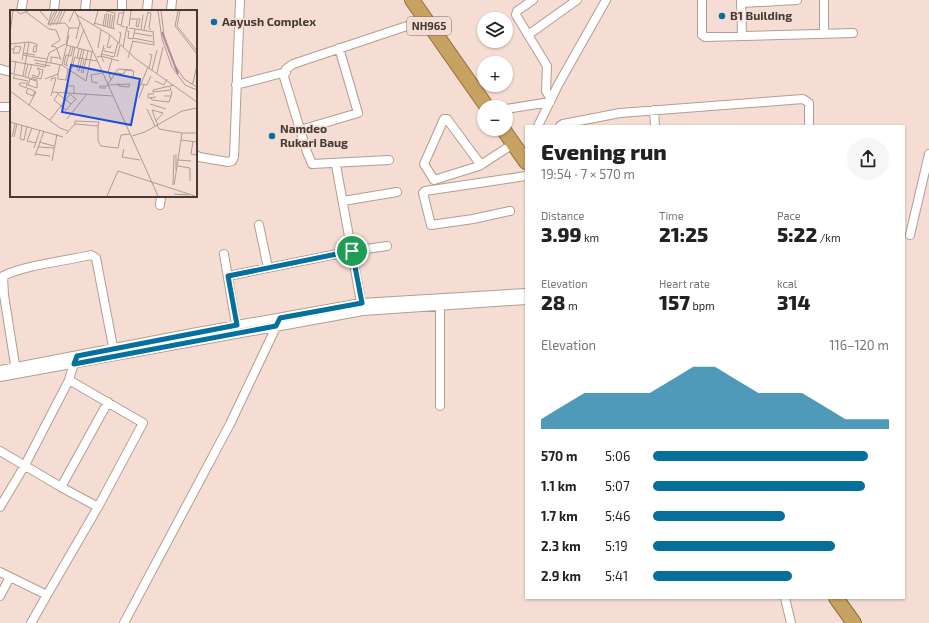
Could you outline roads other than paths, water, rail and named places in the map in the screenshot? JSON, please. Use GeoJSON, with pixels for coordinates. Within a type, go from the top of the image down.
{"type":"FeatureCollection","features":[{"type":"Feature","properties":{"kind":"highway","name":"NH965"},"geometry":{"type":"LineString","coordinates":[[414,1],[425,20],[482,100]]}},
{"type":"Feature","properties":{"kind":"highway"},"geometry":{"type":"LineString","coordinates":[[509,136],[522,153]]}},
{"type":"Feature","properties":{"kind":"highway"},"geometry":{"type":"LineString","coordinates":[[837,599],[854,623]]}},
{"type":"Feature","properties":{"kind":"street"},"geometry":{"type":"LineString","coordinates":[[21,10],[23,0]]}},
{"type":"Feature","properties":{"kind":"street"},"geometry":{"type":"LineString","coordinates":[[54,10],[55,0]]}},
{"type":"Feature","properties":{"kind":"street"},"geometry":{"type":"LineString","coordinates":[[85,10],[86,0]]}},
{"type":"Feature","properties":{"kind":"street"},"geometry":{"type":"LineString","coordinates":[[147,10],[148,0]]}},
{"type":"Feature","properties":{"kind":"street"},"geometry":{"type":"LineString","coordinates":[[171,10],[172,0]]}},
{"type":"Feature","properties":{"kind":"street"},"geometry":{"type":"LineString","coordinates":[[197,156],[228,162],[232,161],[234,157],[240,0]]}},
{"type":"Feature","properties":{"kind":"street"},"geometry":{"type":"LineString","coordinates":[[533,0],[516,13],[516,18],[547,66],[546,91],[550,100]]}},
{"type":"Feature","properties":{"kind":"street"},"geometry":{"type":"LineString","coordinates":[[528,35],[576,0]]}},
{"type":"Feature","properties":{"kind":"street"},"geometry":{"type":"LineString","coordinates":[[538,125],[550,100],[606,0]]}},
{"type":"Feature","properties":{"kind":"street"},"geometry":{"type":"LineString","coordinates":[[702,0],[703,36],[853,33]]}},
{"type":"Feature","properties":{"kind":"street"},"geometry":{"type":"LineString","coordinates":[[742,35],[741,1],[797,0]]}},
{"type":"Feature","properties":{"kind":"street"},"geometry":{"type":"LineString","coordinates":[[824,0],[824,33]]}},
{"type":"Feature","properties":{"kind":"street"},"geometry":{"type":"LineString","coordinates":[[389,160],[312,164],[284,77],[286,69],[293,64],[425,20]]}},
{"type":"Feature","properties":{"kind":"street"},"geometry":{"type":"LineString","coordinates":[[300,130],[358,113],[339,48]]}},
{"type":"Feature","properties":{"kind":"street"},"geometry":{"type":"LineString","coordinates":[[0,69],[10,72]]}},
{"type":"Feature","properties":{"kind":"street"},"geometry":{"type":"LineString","coordinates":[[236,84],[286,72]]}},
{"type":"Feature","properties":{"kind":"street"},"geometry":{"type":"LineString","coordinates":[[562,125],[620,113],[803,98],[808,103],[809,125]]}},
{"type":"Feature","properties":{"kind":"street"},"geometry":{"type":"LineString","coordinates":[[513,108],[550,100]]}},
{"type":"Feature","properties":{"kind":"street"},"geometry":{"type":"LineString","coordinates":[[654,110],[655,125]]}},
{"type":"Feature","properties":{"kind":"street"},"geometry":{"type":"LineString","coordinates":[[481,165],[447,119],[444,119],[424,164],[433,178],[436,179],[522,153]]}},
{"type":"Feature","properties":{"kind":"street"},"geometry":{"type":"LineString","coordinates":[[910,235],[929,154]]}},
{"type":"Feature","properties":{"kind":"street"},"geometry":{"type":"LineString","coordinates":[[336,165],[362,307]]}},
{"type":"Feature","properties":{"kind":"street"},"geometry":{"type":"LineString","coordinates":[[510,211],[473,219],[431,225],[423,193],[425,191],[525,176]]}},
{"type":"Feature","properties":{"kind":"street"},"geometry":{"type":"LineString","coordinates":[[343,202],[397,192]]}},
{"type":"Feature","properties":{"kind":"street"},"geometry":{"type":"LineString","coordinates":[[160,197],[160,205]]}},
{"type":"Feature","properties":{"kind":"street"},"geometry":{"type":"LineString","coordinates":[[259,225],[268,268]]}},
{"type":"Feature","properties":{"kind":"street"},"geometry":{"type":"LineString","coordinates":[[228,276],[352,251],[387,246]]}},
{"type":"Feature","properties":{"kind":"street"},"geometry":{"type":"LineString","coordinates":[[224,254],[237,329]]}},
{"type":"Feature","properties":{"kind":"street"},"geometry":{"type":"LineString","coordinates":[[16,371],[4,295],[3,276],[12,272],[91,255],[96,258],[114,352]]}},
{"type":"Feature","properties":{"kind":"street"},"geometry":{"type":"LineString","coordinates":[[0,377],[16,371],[237,329],[280,318],[362,307],[440,302],[525,293]]}},
{"type":"Feature","properties":{"kind":"street"},"geometry":{"type":"LineString","coordinates":[[440,302],[525,300]]}},
{"type":"Feature","properties":{"kind":"street"},"geometry":{"type":"LineString","coordinates":[[440,302],[440,406]]}},
{"type":"Feature","properties":{"kind":"street"},"geometry":{"type":"LineString","coordinates":[[237,329],[276,326],[362,307]]}},
{"type":"Feature","properties":{"kind":"street"},"geometry":{"type":"LineString","coordinates":[[124,623],[230,424],[280,318]]}},
{"type":"Feature","properties":{"kind":"street"},"geometry":{"type":"LineString","coordinates":[[0,507],[25,465],[69,380],[76,360]]}},
{"type":"Feature","properties":{"kind":"street"},"geometry":{"type":"LineString","coordinates":[[0,370],[16,371]]}},
{"type":"Feature","properties":{"kind":"street"},"geometry":{"type":"LineString","coordinates":[[31,623],[98,507],[143,423],[69,380]]}},
{"type":"Feature","properties":{"kind":"street"},"geometry":{"type":"LineString","coordinates":[[61,487],[108,402]]}},
{"type":"Feature","properties":{"kind":"street"},"geometry":{"type":"LineString","coordinates":[[0,451],[98,507]]}},
{"type":"Feature","properties":{"kind":"street"},"geometry":{"type":"LineString","coordinates":[[0,572],[47,595]]}},
{"type":"Feature","properties":{"kind":"street"},"geometry":{"type":"LineString","coordinates":[[0,596],[10,577]]}},
{"type":"Feature","properties":{"kind":"street"},"geometry":{"type":"LineString","coordinates":[[785,599],[791,623]]}},
{"type":"Feature","properties":{"kind":"place","name":"B1 Building"},"geometry":{"type":"Point","coordinates":[722,16]}},
{"type":"Feature","properties":{"kind":"place","name":"Aayush Complex"},"geometry":{"type":"Point","coordinates":[214,22]}},
{"type":"Feature","properties":{"kind":"place","name":"Namdeo Rukari Baug"},"geometry":{"type":"Point","coordinates":[272,136]}}]}
